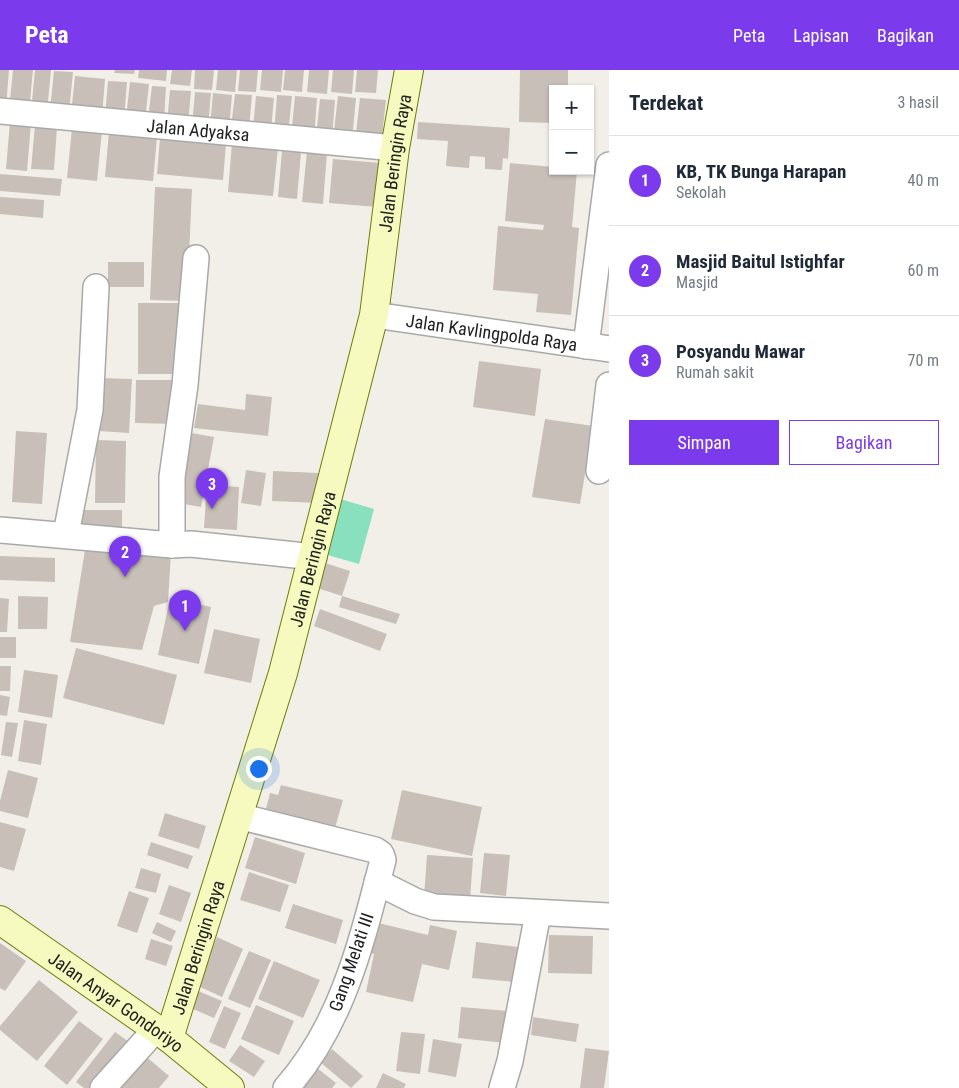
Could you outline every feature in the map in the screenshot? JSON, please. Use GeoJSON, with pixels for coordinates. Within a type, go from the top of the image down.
{"type":"FeatureCollection","features":[{"type":"Feature","properties":{"kind":"street","name":"Jalan Beringin Raya"},"geometry":{"type":"LineString","coordinates":[[163,1034],[238,816],[283,673],[314,557],[374,315],[395,148],[409,70]]}},
{"type":"Feature","properties":{"kind":"street","name":"Jalan Adyaksa"},"geometry":{"type":"LineString","coordinates":[[0,111],[395,148]]}},
{"type":"Feature","properties":{"kind":"street"},"geometry":{"type":"LineString","coordinates":[[597,348],[609,165]]}},
{"type":"Feature","properties":{"kind":"street"},"geometry":{"type":"LineString","coordinates":[[172,545],[172,477],[185,385],[196,258]]}},
{"type":"Feature","properties":{"kind":"street"},"geometry":{"type":"LineString","coordinates":[[66,534],[90,410],[96,287]]}},
{"type":"Feature","properties":{"kind":"street","name":"Jalan Kavlingpolda Raya"},"geometry":{"type":"LineString","coordinates":[[374,315],[597,348]]}},
{"type":"Feature","properties":{"kind":"street"},"geometry":{"type":"LineString","coordinates":[[598,472],[609,385]]}},
{"type":"Feature","properties":{"kind":"street"},"geometry":{"type":"LineString","coordinates":[[0,530],[66,534],[172,545],[191,544],[314,557]]}},
{"type":"Feature","properties":{"kind":"street","name":"Gang Melati III"},"geometry":{"type":"LineString","coordinates":[[238,816],[375,850],[381,854],[383,860],[344,995],[324,1034],[297,1076],[286,1088]]}},
{"type":"Feature","properties":{"kind":"street"},"geometry":{"type":"LineString","coordinates":[[377,882],[415,901],[434,907],[609,916]]}},
{"type":"Feature","properties":{"kind":"street"},"geometry":{"type":"LineString","coordinates":[[502,1088],[510,1061],[538,913]]}},
{"type":"Feature","properties":{"kind":"street","name":"Jalan Anyar Gondoriyo"},"geometry":{"type":"LineString","coordinates":[[0,920],[163,1034],[230,1088]]}},
{"type":"Feature","properties":{"kind":"street"},"geometry":{"type":"LineString","coordinates":[[103,1088],[163,1034]]}},
{"type":"Feature","properties":{"kind":"green space"},"geometry":{"type":"Polygon","coordinates":[[[340,499],[374,509],[359,564],[324,554],[340,499]]]}},
{"type":"Feature","properties":{"kind":"building"},"geometry":{"type":"Polygon","coordinates":[[[0,70],[9,70],[6,108],[0,107],[0,70]]]}},
{"type":"Feature","properties":{"kind":"building"},"geometry":{"type":"Polygon","coordinates":[[[13,70],[33,70],[29,111],[9,110],[13,70]]]}},
{"type":"Feature","properties":{"kind":"building"},"geometry":{"type":"Polygon","coordinates":[[[35,70],[51,70],[47,112],[31,111],[35,70]]]}},
{"type":"Feature","properties":{"kind":"building"},"geometry":{"type":"Polygon","coordinates":[[[115,70],[135,70],[134,74],[114,73],[115,70]]]}},
{"type":"Feature","properties":{"kind":"building"},"geometry":{"type":"Polygon","coordinates":[[[139,70],[167,70],[166,81],[138,78],[139,70]]]}},
{"type":"Feature","properties":{"kind":"building"},"geometry":{"type":"Polygon","coordinates":[[[172,70],[192,70],[190,86],[170,84],[172,70]]]}},
{"type":"Feature","properties":{"kind":"building"},"geometry":{"type":"Polygon","coordinates":[[[195,70],[214,70],[212,90],[194,89],[195,70]]]}},
{"type":"Feature","properties":{"kind":"building"},"geometry":{"type":"Polygon","coordinates":[[[218,70],[237,70],[235,92],[216,90],[218,70]]]}},
{"type":"Feature","properties":{"kind":"building"},"geometry":{"type":"Polygon","coordinates":[[[240,70],[258,70],[256,92],[238,91],[240,70]]]}},
{"type":"Feature","properties":{"kind":"building"},"geometry":{"type":"Polygon","coordinates":[[[262,70],[283,70],[281,92],[260,90],[262,70]]]}},
{"type":"Feature","properties":{"kind":"building"},"geometry":{"type":"Polygon","coordinates":[[[285,70],[304,70],[302,92],[283,90],[285,70]]]}},
{"type":"Feature","properties":{"kind":"building"},"geometry":{"type":"Polygon","coordinates":[[[309,70],[329,70],[327,94],[307,92],[309,70]]]}},
{"type":"Feature","properties":{"kind":"building"},"geometry":{"type":"Polygon","coordinates":[[[333,70],[354,70],[352,94],[331,92],[333,70]]]}},
{"type":"Feature","properties":{"kind":"building"},"geometry":{"type":"Polygon","coordinates":[[[357,70],[378,70],[376,93],[355,92],[357,70]]]}},
{"type":"Feature","properties":{"kind":"building"},"geometry":{"type":"Polygon","coordinates":[[[520,70],[568,70],[568,85],[549,85],[549,123],[519,122],[520,70]]]}},
{"type":"Feature","properties":{"kind":"building"},"geometry":{"type":"Polygon","coordinates":[[[54,71],[73,72],[69,112],[50,110],[54,71]]]}},
{"type":"Feature","properties":{"kind":"building"},"geometry":{"type":"Polygon","coordinates":[[[75,76],[105,79],[102,117],[71,114],[75,76]]]}},
{"type":"Feature","properties":{"kind":"building"},"geometry":{"type":"Polygon","coordinates":[[[108,81],[127,82],[124,119],[105,117],[108,81]]]}},
{"type":"Feature","properties":{"kind":"building"},"geometry":{"type":"Polygon","coordinates":[[[130,82],[149,84],[145,120],[126,118],[130,82]]]}},
{"type":"Feature","properties":{"kind":"building"},"geometry":{"type":"Polygon","coordinates":[[[152,86],[166,87],[164,121],[148,119],[152,86]]]}},
{"type":"Feature","properties":{"kind":"building"},"geometry":{"type":"Polygon","coordinates":[[[170,90],[191,91],[188,124],[167,123],[170,90]]]}},
{"type":"Feature","properties":{"kind":"building"},"geometry":{"type":"Polygon","coordinates":[[[195,92],[211,93],[208,127],[192,126],[195,92]]]}},
{"type":"Feature","properties":{"kind":"building"},"geometry":{"type":"Polygon","coordinates":[[[213,93],[232,95],[229,128],[210,126],[213,93]]]}},
{"type":"Feature","properties":{"kind":"building"},"geometry":{"type":"Polygon","coordinates":[[[235,94],[252,95],[249,129],[231,127],[235,94]]]}},
{"type":"Feature","properties":{"kind":"building"},"geometry":{"type":"Polygon","coordinates":[[[277,95],[292,96],[288,135],[274,133],[277,95]]]}},
{"type":"Feature","properties":{"kind":"building"},"geometry":{"type":"Polygon","coordinates":[[[256,96],[274,98],[271,130],[253,129],[256,96]]]}},
{"type":"Feature","properties":{"kind":"building"},"geometry":{"type":"Polygon","coordinates":[[[295,96],[317,98],[314,139],[291,137],[295,96]]]}},
{"type":"Feature","properties":{"kind":"building"},"geometry":{"type":"Polygon","coordinates":[[[338,96],[356,98],[352,140],[333,139],[338,96]]]}},
{"type":"Feature","properties":{"kind":"building"},"geometry":{"type":"Polygon","coordinates":[[[360,98],[386,100],[381,145],[355,142],[360,98]]]}},
{"type":"Feature","properties":{"kind":"building"},"geometry":{"type":"Polygon","coordinates":[[[320,99],[335,100],[332,138],[316,137],[320,99]]]}},
{"type":"Feature","properties":{"kind":"building"},"geometry":{"type":"Polygon","coordinates":[[[10,122],[31,123],[27,171],[6,169],[10,122]]]}},
{"type":"Feature","properties":{"kind":"building"},"geometry":{"type":"Polygon","coordinates":[[[418,122],[510,128],[508,159],[503,158],[502,170],[485,169],[485,157],[470,156],[469,168],[446,166],[448,141],[417,139],[418,122]]]}},
{"type":"Feature","properties":{"kind":"building"},"geometry":{"type":"Polygon","coordinates":[[[35,125],[57,127],[54,170],[31,169],[35,125]]]}},
{"type":"Feature","properties":{"kind":"building"},"geometry":{"type":"Polygon","coordinates":[[[72,128],[102,131],[97,181],[67,178],[72,128]]]}},
{"type":"Feature","properties":{"kind":"building"},"geometry":{"type":"Polygon","coordinates":[[[109,132],[157,137],[153,181],[105,177],[109,132]]]}},
{"type":"Feature","properties":{"kind":"building"},"geometry":{"type":"Polygon","coordinates":[[[160,138],[226,144],[223,180],[157,174],[160,138]]]}},
{"type":"Feature","properties":{"kind":"building"},"geometry":{"type":"Polygon","coordinates":[[[232,143],[278,148],[273,196],[228,192],[232,143]]]}},
{"type":"Feature","properties":{"kind":"building"},"geometry":{"type":"Polygon","coordinates":[[[282,151],[301,152],[297,199],[278,197],[282,151]]]}},
{"type":"Feature","properties":{"kind":"building"},"geometry":{"type":"Polygon","coordinates":[[[307,151],[327,153],[323,204],[302,202],[307,151]]]}},
{"type":"Feature","properties":{"kind":"building"},"geometry":{"type":"Polygon","coordinates":[[[333,159],[381,163],[377,207],[329,203],[333,159]]]}},
{"type":"Feature","properties":{"kind":"building"},"geometry":{"type":"Polygon","coordinates":[[[510,163],[549,167],[549,175],[577,175],[572,227],[579,228],[571,315],[536,312],[538,294],[493,290],[498,226],[543,230],[544,225],[505,221],[510,163]]]}},
{"type":"Feature","properties":{"kind":"building"},"geometry":{"type":"Polygon","coordinates":[[[0,174],[62,179],[60,196],[0,191],[0,174]]]}},
{"type":"Feature","properties":{"kind":"building"},"geometry":{"type":"Polygon","coordinates":[[[155,187],[192,189],[187,301],[150,300],[155,187]]]}},
{"type":"Feature","properties":{"kind":"building"},"geometry":{"type":"Polygon","coordinates":[[[0,197],[44,200],[43,218],[0,214],[0,197]]]}},
{"type":"Feature","properties":{"kind":"building"},"geometry":{"type":"Polygon","coordinates":[[[108,262],[144,262],[144,287],[108,287],[108,262]]]}},
{"type":"Feature","properties":{"kind":"building"},"geometry":{"type":"Polygon","coordinates":[[[138,303],[178,303],[178,374],[138,374],[138,303]]]}},
{"type":"Feature","properties":{"kind":"building"},"geometry":{"type":"Polygon","coordinates":[[[479,361],[541,369],[535,416],[473,407],[479,361]]]}},
{"type":"Feature","properties":{"kind":"building"},"geometry":{"type":"Polygon","coordinates":[[[102,378],[132,379],[129,433],[99,431],[102,378]]]}},
{"type":"Feature","properties":{"kind":"building"},"geometry":{"type":"Polygon","coordinates":[[[136,380],[177,380],[176,424],[135,423],[136,380]]]}},
{"type":"Feature","properties":{"kind":"building"},"geometry":{"type":"Polygon","coordinates":[[[246,394],[272,397],[268,436],[194,428],[198,404],[245,410],[246,394]]]}},
{"type":"Feature","properties":{"kind":"building"},"geometry":{"type":"Polygon","coordinates":[[[545,419],[593,426],[580,504],[532,497],[545,419]]]}},
{"type":"Feature","properties":{"kind":"building"},"geometry":{"type":"Polygon","coordinates":[[[16,431],[47,433],[42,504],[12,502],[16,431]]]}},
{"type":"Feature","properties":{"kind":"building"},"geometry":{"type":"Polygon","coordinates":[[[186,432],[214,437],[201,507],[173,502],[186,432]]]}},
{"type":"Feature","properties":{"kind":"building"},"geometry":{"type":"Polygon","coordinates":[[[96,440],[126,441],[125,503],[95,503],[96,440]]]}},
{"type":"Feature","properties":{"kind":"building"},"geometry":{"type":"Polygon","coordinates":[[[246,470],[266,473],[261,506],[241,503],[246,470]]]}},
{"type":"Feature","properties":{"kind":"building"},"geometry":{"type":"Polygon","coordinates":[[[273,471],[318,473],[317,503],[272,501],[273,471]]]}},
{"type":"Feature","properties":{"kind":"building"},"geometry":{"type":"Polygon","coordinates":[[[207,485],[239,487],[237,530],[204,528],[207,485]]]}},
{"type":"Feature","properties":{"kind":"building"},"geometry":{"type":"Polygon","coordinates":[[[79,510],[122,510],[122,530],[79,530],[79,510]]]}},
{"type":"Feature","properties":{"kind":"building"},"geometry":{"type":"Polygon","coordinates":[[[86,544],[171,552],[168,602],[154,606],[142,650],[70,642],[86,544]]]}},
{"type":"Feature","properties":{"kind":"building"},"geometry":{"type":"Polygon","coordinates":[[[0,556],[55,558],[55,582],[0,580],[0,556]]]}},
{"type":"Feature","properties":{"kind":"building"},"geometry":{"type":"Polygon","coordinates":[[[325,563],[350,571],[342,596],[317,588],[325,563]]]}},
{"type":"Feature","properties":{"kind":"building"},"geometry":{"type":"Polygon","coordinates":[[[18,596],[48,597],[47,629],[18,629],[18,596]]]}},
{"type":"Feature","properties":{"kind":"building"},"geometry":{"type":"Polygon","coordinates":[[[342,596],[400,614],[396,624],[339,607],[342,596]]]}},
{"type":"Feature","properties":{"kind":"building"},"geometry":{"type":"Polygon","coordinates":[[[0,598],[9,599],[7,632],[0,632],[0,598]]]}},
{"type":"Feature","properties":{"kind":"building"},"geometry":{"type":"Polygon","coordinates":[[[170,598],[211,607],[199,664],[158,655],[170,598]]]}},
{"type":"Feature","properties":{"kind":"building"},"geometry":{"type":"Polygon","coordinates":[[[320,609],[387,634],[380,651],[314,626],[320,609]]]}},
{"type":"Feature","properties":{"kind":"building"},"geometry":{"type":"Polygon","coordinates":[[[214,629],[260,639],[251,683],[204,673],[214,629]]]}},
{"type":"Feature","properties":{"kind":"building"},"geometry":{"type":"Polygon","coordinates":[[[0,637],[16,637],[16,658],[0,658],[0,637]]]}},
{"type":"Feature","properties":{"kind":"building"},"geometry":{"type":"Polygon","coordinates":[[[76,648],[177,675],[164,725],[63,698],[76,648]]]}},
{"type":"Feature","properties":{"kind":"building"},"geometry":{"type":"Polygon","coordinates":[[[0,666],[11,666],[10,691],[0,691],[0,666]]]}},
{"type":"Feature","properties":{"kind":"building"},"geometry":{"type":"Polygon","coordinates":[[[24,670],[58,675],[52,718],[18,712],[24,670]]]}},
{"type":"Feature","properties":{"kind":"building"},"geometry":{"type":"Polygon","coordinates":[[[0,695],[10,697],[7,716],[0,715],[0,695]]]}},
{"type":"Feature","properties":{"kind":"building"},"geometry":{"type":"Polygon","coordinates":[[[24,720],[47,724],[41,765],[18,761],[24,720]]]}},
{"type":"Feature","properties":{"kind":"building"},"geometry":{"type":"Polygon","coordinates":[[[6,722],[18,723],[12,757],[1,755],[6,722]]]}},
{"type":"Feature","properties":{"kind":"building"},"geometry":{"type":"Polygon","coordinates":[[[8,770],[38,778],[28,818],[0,811],[0,801],[8,770]]]}},
{"type":"Feature","properties":{"kind":"building"},"geometry":{"type":"Polygon","coordinates":[[[281,785],[343,800],[333,835],[264,817],[270,793],[278,795],[281,785]]]}},
{"type":"Feature","properties":{"kind":"building"},"geometry":{"type":"Polygon","coordinates":[[[402,790],[482,807],[472,856],[391,839],[402,790]]]}},
{"type":"Feature","properties":{"kind":"building"},"geometry":{"type":"Polygon","coordinates":[[[165,813],[206,826],[199,849],[158,836],[165,813]]]}},
{"type":"Feature","properties":{"kind":"building"},"geometry":{"type":"Polygon","coordinates":[[[0,822],[26,829],[14,871],[0,867],[0,822]]]}},
{"type":"Feature","properties":{"kind":"building"},"geometry":{"type":"Polygon","coordinates":[[[255,837],[305,853],[296,884],[245,868],[255,837]]]}},
{"type":"Feature","properties":{"kind":"building"},"geometry":{"type":"Polygon","coordinates":[[[151,842],[193,856],[188,869],[147,855],[151,842]]]}},
{"type":"Feature","properties":{"kind":"building"},"geometry":{"type":"Polygon","coordinates":[[[484,853],[510,855],[506,896],[480,893],[484,853]]]}},
{"type":"Feature","properties":{"kind":"building"},"geometry":{"type":"Polygon","coordinates":[[[427,855],[473,858],[470,900],[424,897],[427,855]]]}},
{"type":"Feature","properties":{"kind":"building"},"geometry":{"type":"Polygon","coordinates":[[[141,868],[161,874],[156,893],[135,888],[141,868]]]}},
{"type":"Feature","properties":{"kind":"building"},"geometry":{"type":"Polygon","coordinates":[[[249,872],[289,885],[280,912],[240,900],[249,872]]]}},
{"type":"Feature","properties":{"kind":"building"},"geometry":{"type":"Polygon","coordinates":[[[169,885],[191,893],[181,922],[159,914],[169,885]]]}},
{"type":"Feature","properties":{"kind":"building"},"geometry":{"type":"Polygon","coordinates":[[[129,891],[149,898],[137,933],[117,926],[129,891]]]}},
{"type":"Feature","properties":{"kind":"building"},"geometry":{"type":"Polygon","coordinates":[[[293,904],[343,920],[336,944],[285,928],[293,904]]]}},
{"type":"Feature","properties":{"kind":"building"},"geometry":{"type":"Polygon","coordinates":[[[157,922],[176,931],[171,942],[152,933],[157,922]]]}},
{"type":"Feature","properties":{"kind":"building"},"geometry":{"type":"Polygon","coordinates":[[[374,922],[428,935],[430,925],[457,931],[449,970],[422,964],[413,1002],[366,992],[374,954],[367,952],[374,922]]]}},
{"type":"Feature","properties":{"kind":"building"},"geometry":{"type":"Polygon","coordinates":[[[549,935],[593,936],[592,974],[548,973],[549,935]]]}},
{"type":"Feature","properties":{"kind":"building"},"geometry":{"type":"Polygon","coordinates":[[[217,937],[243,949],[222,997],[196,985],[217,937]]]}},
{"type":"Feature","properties":{"kind":"building"},"geometry":{"type":"Polygon","coordinates":[[[151,939],[173,946],[166,966],[145,959],[151,939]]]}},
{"type":"Feature","properties":{"kind":"building"},"geometry":{"type":"Polygon","coordinates":[[[476,942],[518,947],[514,982],[472,978],[476,942]]]}},
{"type":"Feature","properties":{"kind":"building"},"geometry":{"type":"Polygon","coordinates":[[[0,943],[26,961],[5,991],[0,988],[0,943]]]}},
{"type":"Feature","properties":{"kind":"building"},"geometry":{"type":"Polygon","coordinates":[[[249,951],[271,960],[250,1008],[228,999],[249,951]]]}},
{"type":"Feature","properties":{"kind":"building"},"geometry":{"type":"Polygon","coordinates":[[[274,961],[320,980],[303,1018],[258,999],[274,961]]]}},
{"type":"Feature","properties":{"kind":"building"},"geometry":{"type":"Polygon","coordinates":[[[39,980],[78,1012],[37,1061],[0,1030],[0,1026],[39,980]]]}},
{"type":"Feature","properties":{"kind":"building"},"geometry":{"type":"Polygon","coordinates":[[[191,988],[222,1001],[214,1018],[184,1005],[191,988]]]}},
{"type":"Feature","properties":{"kind":"building"},"geometry":{"type":"Polygon","coordinates":[[[256,1005],[294,1021],[279,1055],[241,1039],[256,1005]]]}},
{"type":"Feature","properties":{"kind":"building"},"geometry":{"type":"Polygon","coordinates":[[[224,1006],[241,1013],[225,1049],[209,1042],[224,1006]]]}},
{"type":"Feature","properties":{"kind":"building"},"geometry":{"type":"Polygon","coordinates":[[[461,1007],[508,1011],[505,1043],[458,1038],[461,1007]]]}},
{"type":"Feature","properties":{"kind":"building"},"geometry":{"type":"Polygon","coordinates":[[[533,1017],[579,1024],[576,1042],[531,1035],[533,1017]]]}},
{"type":"Feature","properties":{"kind":"building"},"geometry":{"type":"Polygon","coordinates":[[[79,1021],[103,1039],[67,1085],[44,1066],[79,1021]]]}},
{"type":"Feature","properties":{"kind":"building"},"geometry":{"type":"Polygon","coordinates":[[[115,1032],[129,1042],[93,1088],[84,1088],[76,1082],[115,1032]]]}},
{"type":"Feature","properties":{"kind":"building"},"geometry":{"type":"Polygon","coordinates":[[[401,1032],[425,1034],[420,1074],[396,1071],[401,1032]]]}},
{"type":"Feature","properties":{"kind":"building"},"geometry":{"type":"Polygon","coordinates":[[[433,1039],[462,1044],[456,1077],[428,1072],[433,1039]]]}},
{"type":"Feature","properties":{"kind":"building"},"geometry":{"type":"Polygon","coordinates":[[[240,1045],[265,1061],[254,1077],[229,1061],[240,1045]]]}},
{"type":"Feature","properties":{"kind":"building"},"geometry":{"type":"Polygon","coordinates":[[[585,1048],[609,1051],[604,1088],[580,1088],[585,1048]]]}},
{"type":"Feature","properties":{"kind":"building"},"geometry":{"type":"Polygon","coordinates":[[[332,1049],[363,1076],[351,1088],[320,1062],[332,1049]]]}},
{"type":"Feature","properties":{"kind":"building"},"geometry":{"type":"Polygon","coordinates":[[[143,1054],[169,1076],[159,1088],[115,1088],[143,1054]]]}},
{"type":"Feature","properties":{"kind":"building"},"geometry":{"type":"Polygon","coordinates":[[[312,1064],[336,1083],[332,1088],[297,1088],[312,1064]]]}},
{"type":"Feature","properties":{"kind":"building"},"geometry":{"type":"Polygon","coordinates":[[[383,1073],[406,1084],[404,1088],[376,1088],[383,1073]]]}},
{"type":"Feature","properties":{"kind":"place","name":"Posyandu Mawar"},"geometry":{"type":"Point","coordinates":[212,509]}},
{"type":"Feature","properties":{"kind":"place","name":"Masjid Baitul Istighfar"},"geometry":{"type":"Point","coordinates":[125,577]}},
{"type":"Feature","properties":{"kind":"place","name":"KB, TK Bunga Harapan"},"geometry":{"type":"Point","coordinates":[185,631]}}]}
